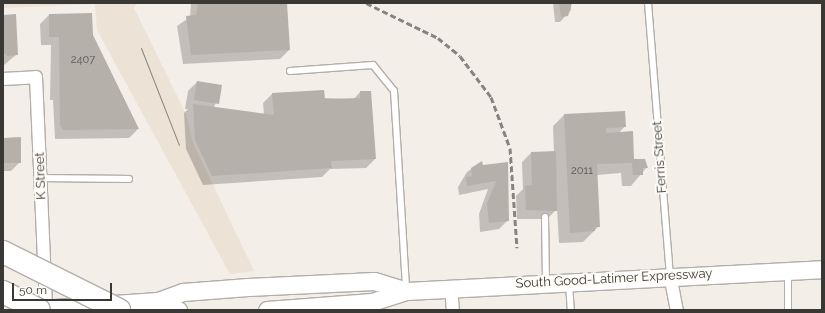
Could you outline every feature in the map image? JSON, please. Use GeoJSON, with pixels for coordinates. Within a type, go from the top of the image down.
{"type":"FeatureCollection","features":[{"type":"Feature","properties":{"kind":"highway"},"geometry":{"type":"LineString","coordinates":[[3,252],[119,310]]}},
{"type":"Feature","properties":{"kind":"highway"},"geometry":{"type":"LineString","coordinates":[[3,292],[43,309]]}},
{"type":"Feature","properties":{"kind":"main road","name":"South Good-Latimer Expressway"},"geometry":{"type":"LineString","coordinates":[[25,310],[158,301],[183,292],[366,282],[406,291],[546,282],[822,269]]}},
{"type":"Feature","properties":{"kind":"main road","name":"South Good-Latimer Expressway"},"geometry":{"type":"LineString","coordinates":[[267,310],[372,306],[406,291]]}},
{"type":"Feature","properties":{"kind":"main road","name":"South Good-Latimer Expressway"},"geometry":{"type":"LineString","coordinates":[[158,301],[178,310]]}},
{"type":"Feature","properties":{"kind":"street","name":"K Street"},"geometry":{"type":"LineString","coordinates":[[3,79],[36,77],[41,178],[43,309]]}},
{"type":"Feature","properties":{"kind":"street","name":"Ferris Street"},"geometry":{"type":"LineString","coordinates":[[670,276],[677,310]]}},
{"type":"Feature","properties":{"kind":"street"},"geometry":{"type":"LineString","coordinates":[[451,288],[452,310]]}},
{"type":"Feature","properties":{"kind":"lane","name":"Ferris Street"},"geometry":{"type":"LineString","coordinates":[[648,3],[670,276]]}},
{"type":"Feature","properties":{"kind":"lane"},"geometry":{"type":"LineString","coordinates":[[290,71],[373,65],[394,91],[406,291]]}},
{"type":"Feature","properties":{"kind":"lane"},"geometry":{"type":"LineString","coordinates":[[41,178],[129,178]]}},
{"type":"Feature","properties":{"kind":"lane"},"geometry":{"type":"LineString","coordinates":[[545,217],[546,282]]}},
{"type":"Feature","properties":{"kind":"lane"},"geometry":{"type":"LineString","coordinates":[[788,270],[788,310]]}},
{"type":"Feature","properties":{"kind":"lane"},"geometry":{"type":"LineString","coordinates":[[568,281],[571,310]]}},
{"type":"Feature","properties":{"kind":"shaded area"},"geometry":{"type":"Polygon","coordinates":[[[3,3],[137,3],[134,8],[186,114],[193,143],[254,271],[230,274],[97,30],[95,4],[3,8],[3,3]]]}},
{"type":"Feature","properties":{"kind":"building"},"geometry":{"type":"Polygon","coordinates":[[[198,3],[287,3],[290,50],[191,55],[186,16],[196,15],[198,3]]]}},
{"type":"Feature","properties":{"kind":"building"},"geometry":{"type":"Polygon","coordinates":[[[559,3],[572,3],[568,16],[561,17],[559,3]]]}},
{"type":"Feature","properties":{"kind":"building"},"geometry":{"type":"Polygon","coordinates":[[[92,13],[93,35],[139,129],[63,130],[60,125],[59,37],[49,37],[49,14],[92,13]]]}},
{"type":"Feature","properties":{"kind":"building"},"geometry":{"type":"Polygon","coordinates":[[[16,14],[18,55],[7,56],[3,52],[3,15],[16,14]]]}},
{"type":"Feature","properties":{"kind":"building"},"geometry":{"type":"Polygon","coordinates":[[[197,81],[222,85],[219,104],[194,100],[197,81]]]}},
{"type":"Feature","properties":{"kind":"building"},"geometry":{"type":"Polygon","coordinates":[[[324,90],[325,99],[360,98],[360,91],[371,91],[376,159],[331,161],[332,168],[212,176],[195,140],[193,104],[274,115],[272,93],[324,90]]]}},
{"type":"Feature","properties":{"kind":"building"},"geometry":{"type":"Polygon","coordinates":[[[625,111],[626,127],[606,128],[606,133],[633,131],[634,159],[645,159],[648,168],[643,168],[643,175],[633,175],[632,163],[597,164],[600,227],[595,227],[595,231],[570,233],[564,114],[625,111]]]}},
{"type":"Feature","properties":{"kind":"building"},"geometry":{"type":"Polygon","coordinates":[[[21,137],[21,163],[3,163],[3,138],[21,137]]]}},
{"type":"Feature","properties":{"kind":"building"},"geometry":{"type":"Polygon","coordinates":[[[556,151],[557,211],[526,210],[525,186],[532,185],[531,152],[556,151]]]}},
{"type":"Feature","properties":{"kind":"building"},"geometry":{"type":"Polygon","coordinates":[[[482,161],[483,165],[508,162],[509,221],[489,223],[487,204],[496,181],[467,186],[466,177],[472,176],[471,168],[482,161]]]}},
{"type":"Feature","properties":{"kind":"tram line"},"geometry":{"type":"LineString","coordinates":[[141,48],[179,145]]}},
{"type":"Feature","properties":{"kind":"railway"},"geometry":{"type":"LineString","coordinates":[[366,3],[438,38],[460,56],[491,97],[510,148],[517,248]]}}]}
